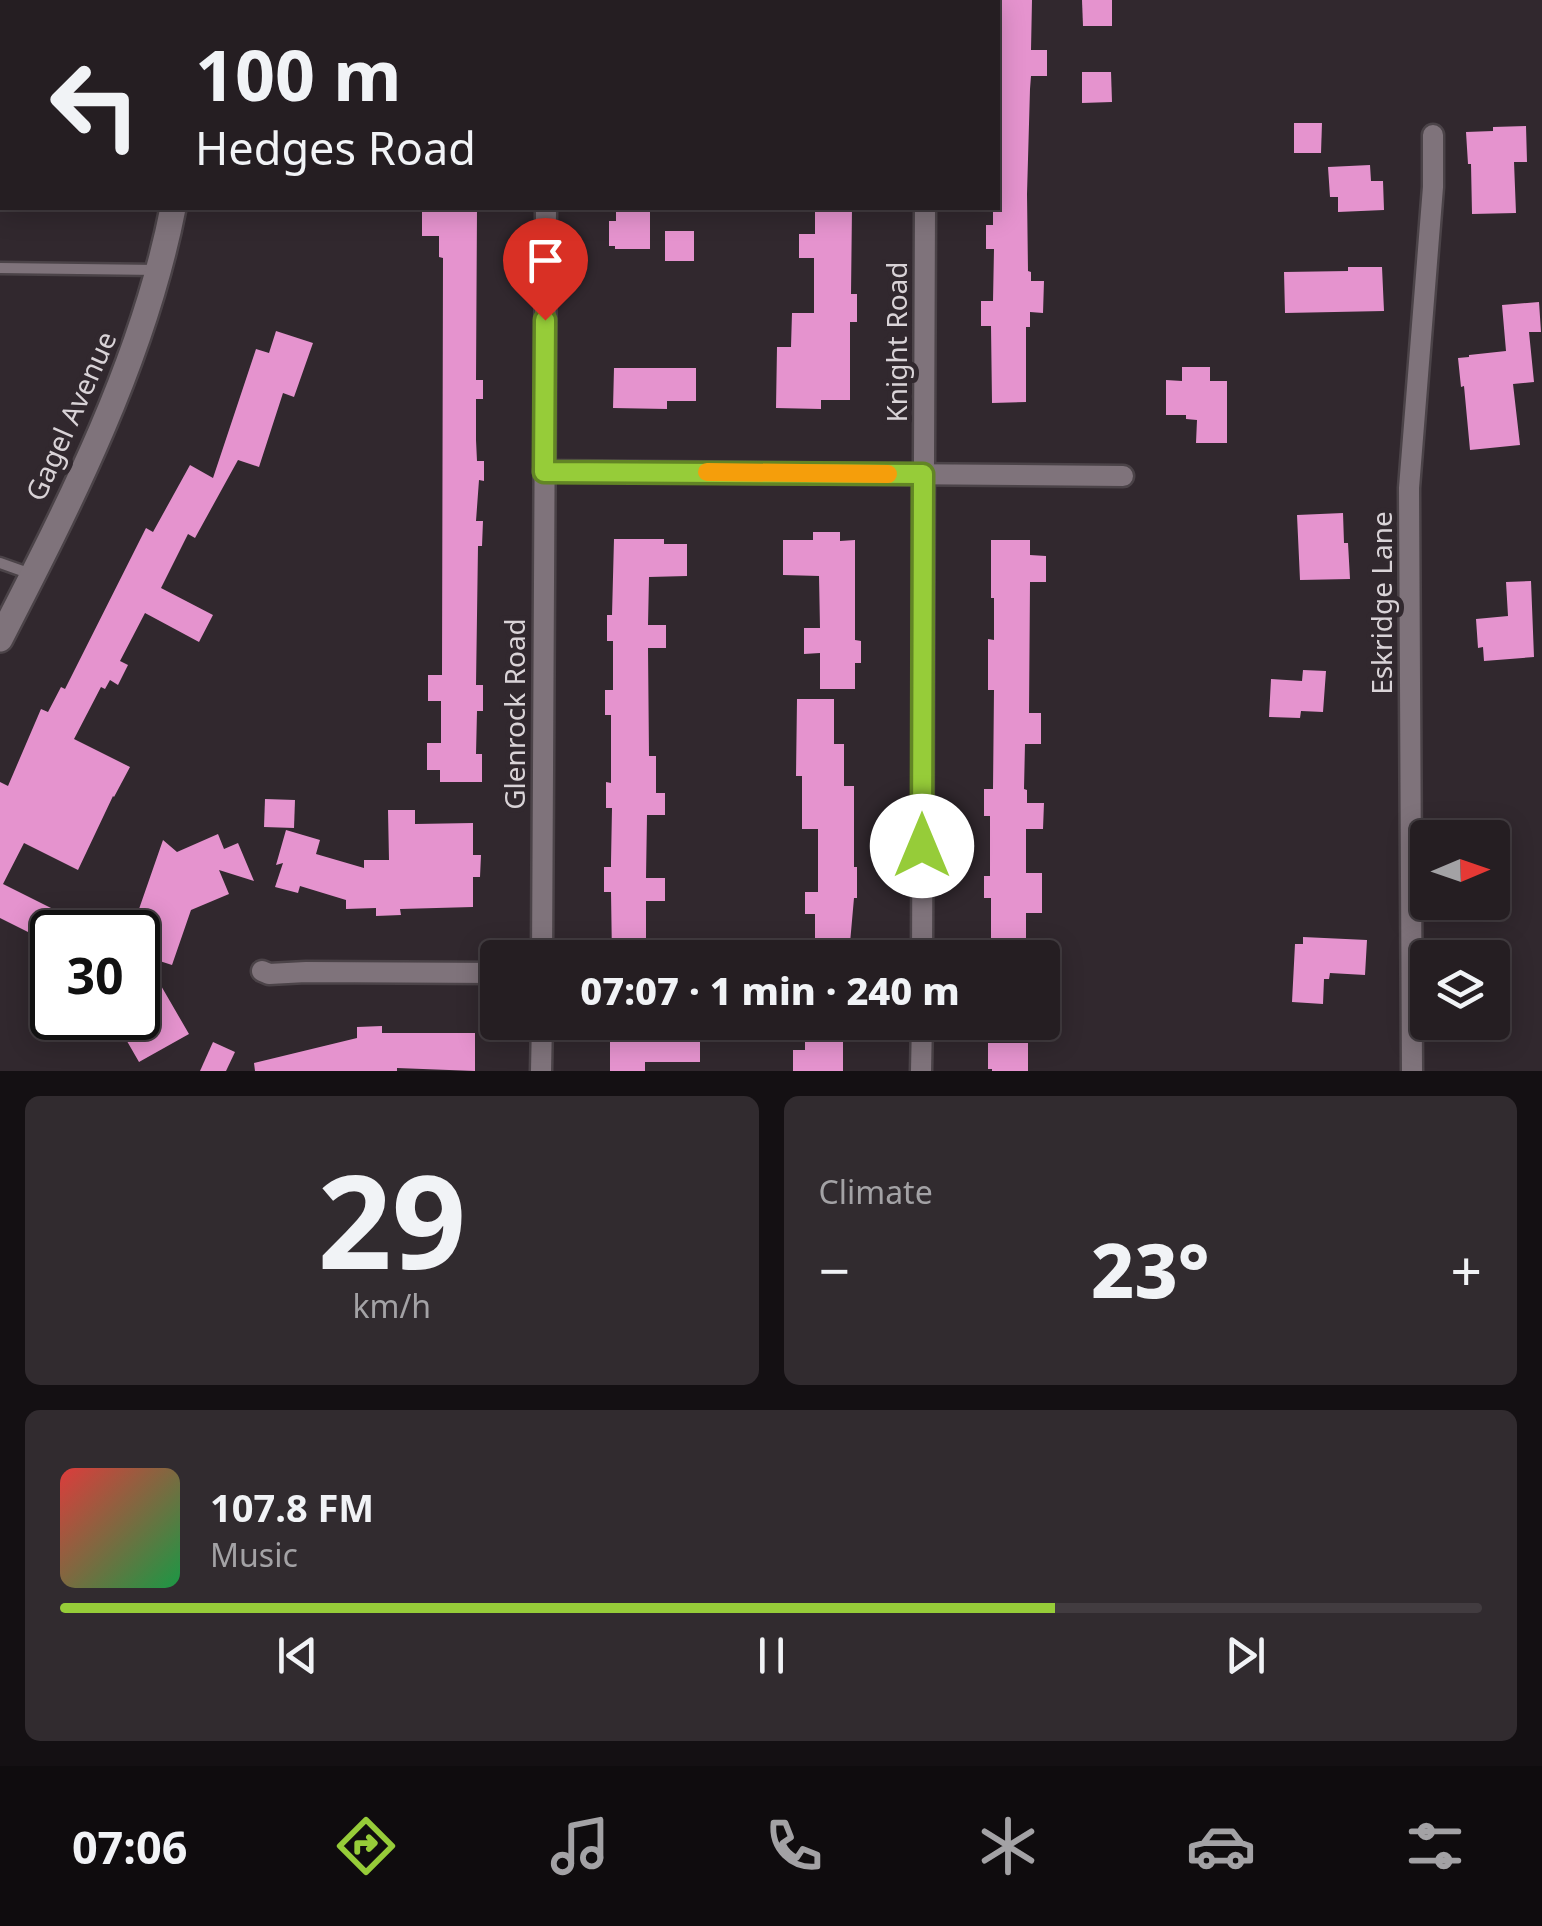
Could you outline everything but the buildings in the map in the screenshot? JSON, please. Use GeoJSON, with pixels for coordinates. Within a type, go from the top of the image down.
{"type":"FeatureCollection","features":[{"type":"Feature","properties":{"kind":"street","name":"Eskridge Lane"},"geometry":{"type":"LineString","coordinates":[[1412,1071],[1409,488],[1434,186],[1433,135]]}},
{"type":"Feature","properties":{"kind":"street","name":"Gagel Avenue"},"geometry":{"type":"LineString","coordinates":[[0,639],[124,378],[160,270],[174,210]]}},
{"type":"Feature","properties":{"kind":"street","name":"Glenrock Road"},"geometry":{"type":"LineString","coordinates":[[542,940],[546,210]]}},
{"type":"Feature","properties":{"kind":"street","name":"Knight Road"},"geometry":{"type":"LineString","coordinates":[[922,940],[925,210]]}},
{"type":"Feature","properties":{"kind":"street"},"geometry":{"type":"LineString","coordinates":[[544,472],[1123,476]]}},
{"type":"Feature","properties":{"kind":"street"},"geometry":{"type":"LineString","coordinates":[[262,971],[480,973]]}},
{"type":"Feature","properties":{"kind":"street"},"geometry":{"type":"LineString","coordinates":[[542,1040],[542,1071]]}},
{"type":"Feature","properties":{"kind":"street"},"geometry":{"type":"LineString","coordinates":[[922,1040],[922,1071]]}},
{"type":"Feature","properties":{"kind":"lane"},"geometry":{"type":"LineString","coordinates":[[0,268],[160,270]]}},
{"type":"Feature","properties":{"kind":"lane"},"geometry":{"type":"LineString","coordinates":[[0,563],[32,574]]}},
{"type":"Feature","properties":{"kind":"slow traffic"},"geometry":{"type":"LineString","coordinates":[[707,472],[888,474]]}},
{"type":"Feature","properties":{"kind":"route"},"geometry":{"type":"LineString","coordinates":[[545,320],[544,472],[923,474],[922,846]]}}]}
